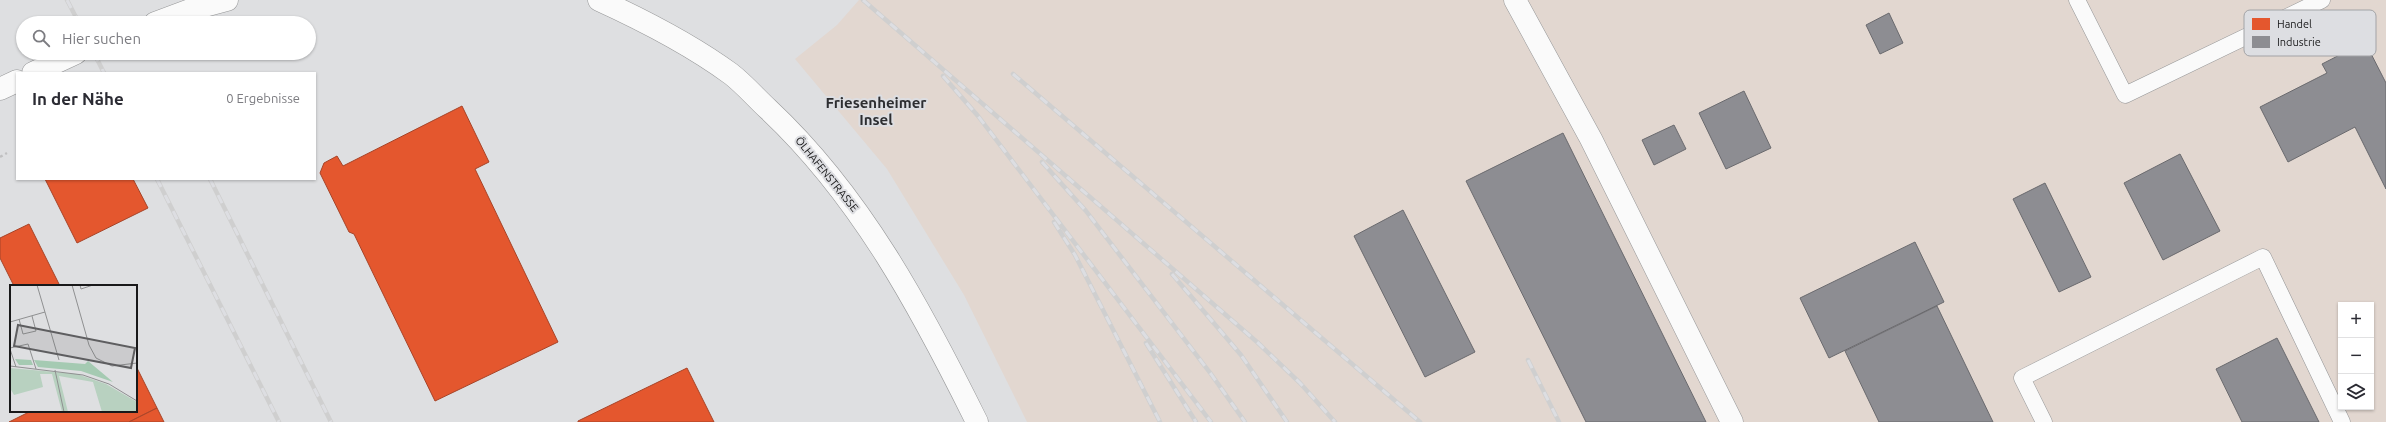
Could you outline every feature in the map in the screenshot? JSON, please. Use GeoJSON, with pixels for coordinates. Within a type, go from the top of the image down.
{"type":"FeatureCollection","features":[{"type":"Feature","properties":{"kind":"street"},"geometry":{"type":"LineString","coordinates":[[174,16],[227,0]]}},
{"type":"Feature","properties":{"kind":"street","name":"ÖLHAFENSTRASSE"},"geometry":{"type":"LineString","coordinates":[[599,0],[662,29],[732,74],[790,129],[842,190],[882,246],[918,309],[977,422]]}},
{"type":"Feature","properties":{"kind":"street"},"geometry":{"type":"LineString","coordinates":[[1515,0],[1591,139],[1732,422]]}},
{"type":"Feature","properties":{"kind":"street"},"geometry":{"type":"LineString","coordinates":[[35,72],[61,60]]}},
{"type":"Feature","properties":{"kind":"street"},"geometry":{"type":"LineString","coordinates":[[0,89],[16,81]]}},
{"type":"Feature","properties":{"kind":"lane"},"geometry":{"type":"LineString","coordinates":[[2077,0],[2125,95],[2244,38]]}},
{"type":"Feature","properties":{"kind":"lane"},"geometry":{"type":"LineString","coordinates":[[2301,10],[2322,0]]}},
{"type":"Feature","properties":{"kind":"lane"},"geometry":{"type":"LineString","coordinates":[[2044,422],[2022,378],[2263,257],[2342,422]]}},
{"type":"Feature","properties":{"kind":"path"},"geometry":{"type":"LineString","coordinates":[[0,157],[8,153]]}},
{"type":"Feature","properties":{"kind":"shaded area"},"geometry":{"type":"Polygon","coordinates":[[[859,0],[2386,0],[2386,422],[1027,422],[964,295],[887,169],[795,59],[837,25],[859,0]]]}},
{"type":"Feature","properties":{"kind":"building: Handel"},"geometry":{"type":"Polygon","coordinates":[[[462,106],[489,162],[475,169],[558,342],[435,401],[354,234],[349,232],[320,173],[324,163],[337,156],[343,166],[462,106]]]}},
{"type":"Feature","properties":{"kind":"building: Handel"},"geometry":{"type":"Polygon","coordinates":[[[46,180],[134,180],[148,208],[77,243],[46,180]]]}},
{"type":"Feature","properties":{"kind":"building: Handel"},"geometry":{"type":"Polygon","coordinates":[[[29,224],[60,285],[14,285],[0,258],[0,238],[29,224]]]}},
{"type":"Feature","properties":{"kind":"building: Handel"},"geometry":{"type":"Polygon","coordinates":[[[137,368],[157,408],[129,422],[9,422],[29,412],[137,412],[137,368]]]}},
{"type":"Feature","properties":{"kind":"building: Handel"},"geometry":{"type":"Polygon","coordinates":[[[687,368],[714,422],[578,422],[578,421],[687,368]]]}},
{"type":"Feature","properties":{"kind":"building: Handel"},"geometry":{"type":"Polygon","coordinates":[[[157,408],[164,422],[129,422],[157,408]]]}},
{"type":"Feature","properties":{"kind":"building: Industrie"},"geometry":{"type":"Polygon","coordinates":[[[1889,13],[1903,43],[1880,54],[1866,25],[1889,13]]]}},
{"type":"Feature","properties":{"kind":"building: Industrie"},"geometry":{"type":"Polygon","coordinates":[[[2338,56],[2372,56],[2386,83],[2386,189],[2355,127],[2288,162],[2260,107],[2327,73],[2322,64],[2338,56]]]}},
{"type":"Feature","properties":{"kind":"building: Industrie"},"geometry":{"type":"Polygon","coordinates":[[[1744,91],[1771,148],[1726,169],[1699,113],[1744,91]]]}},
{"type":"Feature","properties":{"kind":"building: Industrie"},"geometry":{"type":"Polygon","coordinates":[[[1674,125],[1686,149],[1654,165],[1642,140],[1674,125]]]}},
{"type":"Feature","properties":{"kind":"building: Industrie"},"geometry":{"type":"Polygon","coordinates":[[[1563,133],[1706,422],[1586,422],[1466,181],[1563,133]]]}},
{"type":"Feature","properties":{"kind":"building: Industrie"},"geometry":{"type":"Polygon","coordinates":[[[2180,154],[2220,231],[2163,260],[2124,183],[2180,154]]]}},
{"type":"Feature","properties":{"kind":"building: Industrie"},"geometry":{"type":"Polygon","coordinates":[[[2045,183],[2091,277],[2059,292],[2013,199],[2045,183]]]}},
{"type":"Feature","properties":{"kind":"building: Industrie"},"geometry":{"type":"Polygon","coordinates":[[[1403,210],[1475,352],[1425,377],[1354,236],[1403,210]]]}},
{"type":"Feature","properties":{"kind":"building: Industrie"},"geometry":{"type":"Polygon","coordinates":[[[1915,242],[1944,302],[1829,358],[1800,298],[1915,242]]]}},
{"type":"Feature","properties":{"kind":"building: Industrie"},"geometry":{"type":"Polygon","coordinates":[[[1937,306],[1993,422],[1879,422],[1845,351],[1937,306]]]}},
{"type":"Feature","properties":{"kind":"building: Industrie"},"geometry":{"type":"Polygon","coordinates":[[[2277,338],[2319,422],[2242,422],[2216,369],[2277,338]]]}},
{"type":"Feature","properties":{"kind":"railway"},"geometry":{"type":"LineString","coordinates":[[67,0],[75,16]]}},
{"type":"Feature","properties":{"kind":"railway"},"geometry":{"type":"LineString","coordinates":[[863,0],[1257,342],[1300,383],[1335,422]]}},
{"type":"Feature","properties":{"kind":"railway"},"geometry":{"type":"LineString","coordinates":[[98,60],[104,72]]}},
{"type":"Feature","properties":{"kind":"railway"},"geometry":{"type":"LineString","coordinates":[[1013,74],[1420,422]]}},
{"type":"Feature","properties":{"kind":"railway"},"geometry":{"type":"LineString","coordinates":[[943,76],[978,116],[1211,422]]}},
{"type":"Feature","properties":{"kind":"railway"},"geometry":{"type":"LineString","coordinates":[[1042,162],[1086,211],[1211,374],[1245,422]]}},
{"type":"Feature","properties":{"kind":"railway"},"geometry":{"type":"LineString","coordinates":[[158,180],[279,422]]}},
{"type":"Feature","properties":{"kind":"railway"},"geometry":{"type":"LineString","coordinates":[[210,180],[331,422]]}},
{"type":"Feature","properties":{"kind":"railway"},"geometry":{"type":"LineString","coordinates":[[1054,222],[1075,255],[1160,422]]}},
{"type":"Feature","properties":{"kind":"railway"},"geometry":{"type":"LineString","coordinates":[[1172,274],[1241,355],[1287,422]]}},
{"type":"Feature","properties":{"kind":"railway"},"geometry":{"type":"LineString","coordinates":[[1146,343],[1196,422]]}},
{"type":"Feature","properties":{"kind":"railway"},"geometry":{"type":"LineString","coordinates":[[1528,360],[1559,422]]}},
{"type":"Feature","properties":{"kind":"district","name":"Friesenheimer Insel"},"geometry":{"type":"Point","coordinates":[876,112]}}]}
